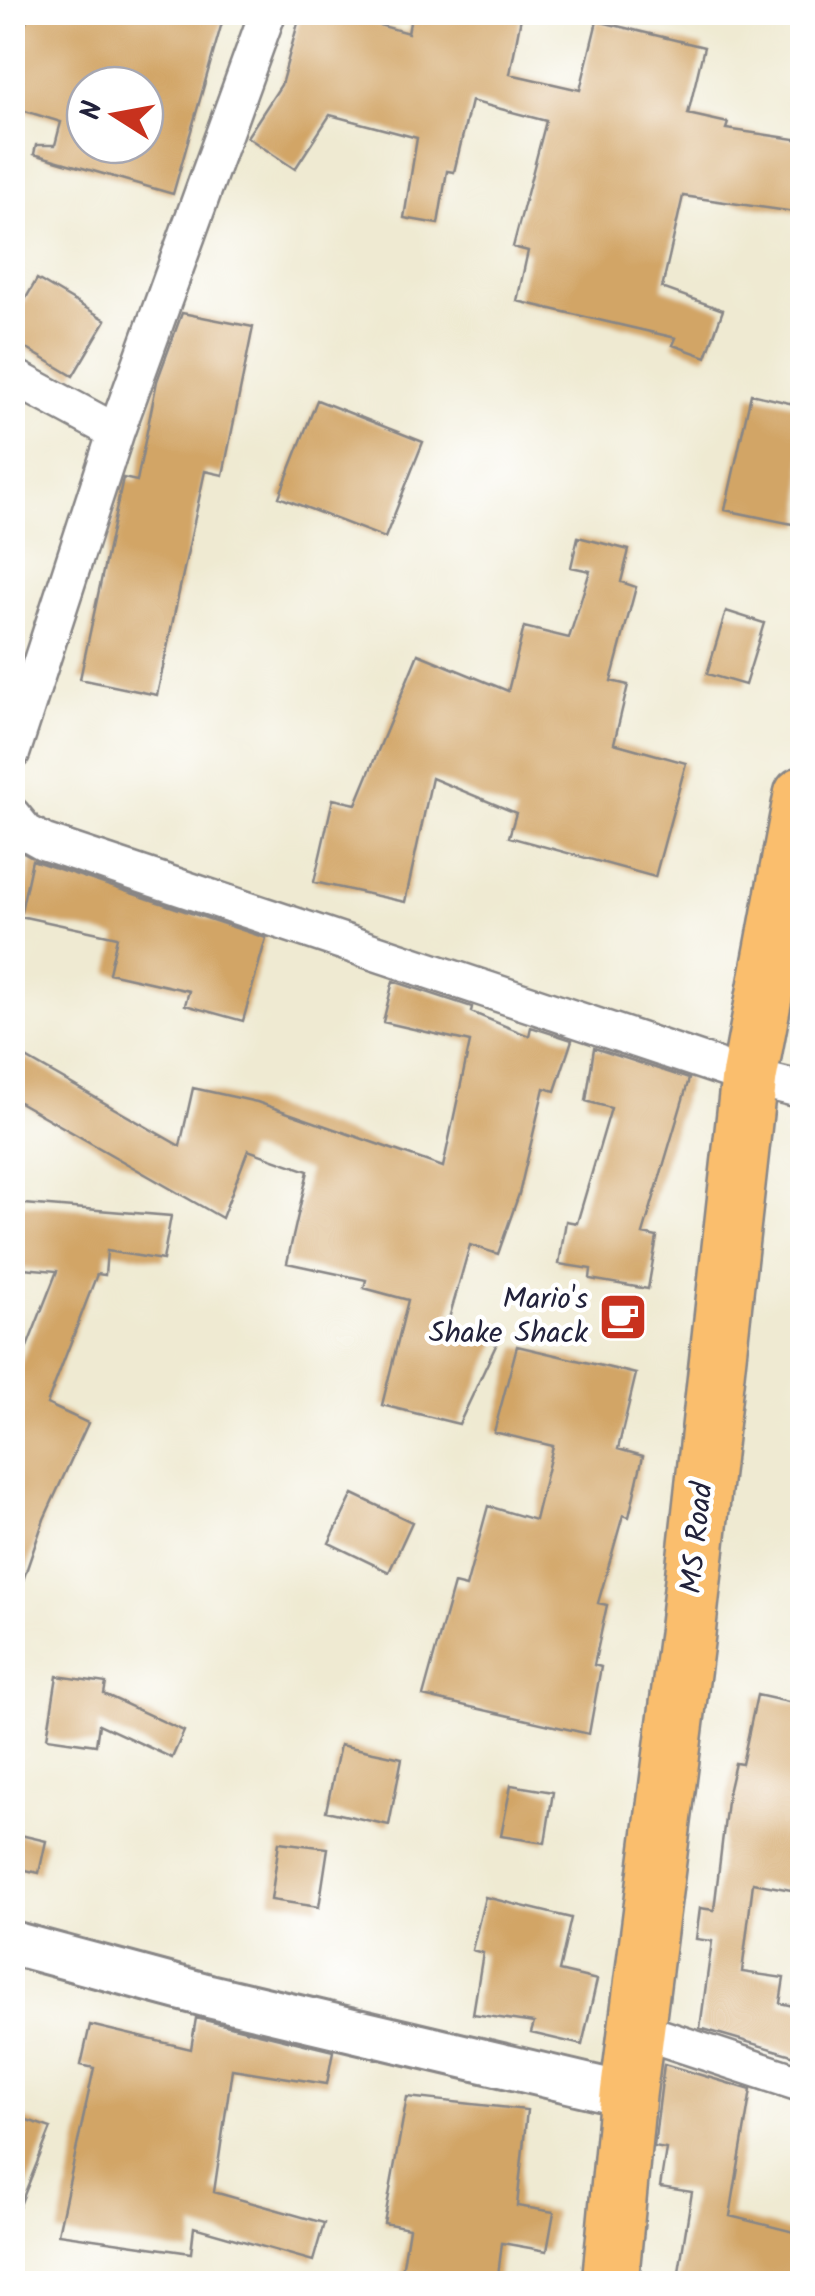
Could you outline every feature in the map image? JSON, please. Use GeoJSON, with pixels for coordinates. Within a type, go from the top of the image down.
{"type":"FeatureCollection","features":[{"type":"Feature","properties":{"kind":"highway","name":"MS Road"},"geometry":{"type":"LineString","coordinates":[[610,2284],[628,2095],[749,1077],[802,795]]}},
{"type":"Feature","properties":{"kind":"street"},"geometry":{"type":"LineString","coordinates":[[12,752],[116,432],[268,12]]}},
{"type":"Feature","properties":{"kind":"street"},"geometry":{"type":"LineString","coordinates":[[12,376],[116,432]]}},
{"type":"Feature","properties":{"kind":"street"},"geometry":{"type":"LineString","coordinates":[[12,815],[16,824],[44,842],[749,1077],[802,1090]]}},
{"type":"Feature","properties":{"kind":"street"},"geometry":{"type":"LineString","coordinates":[[12,1943],[210,1996],[628,2095]]}},
{"type":"Feature","properties":{"kind":"street"},"geometry":{"type":"LineString","coordinates":[[638,2030],[802,2084]]}},
{"type":"Feature","properties":{"kind":"building"},"geometry":{"type":"Polygon","coordinates":[[[29,12],[225,12],[173,194],[72,165],[165,165],[165,65],[65,65],[65,163],[34,154],[36,145],[55,145],[61,122],[12,107],[12,65],[29,12]]]}},
{"type":"Feature","properties":{"kind":"building"},"geometry":{"type":"Polygon","coordinates":[[[301,12],[332,12],[408,33],[412,12],[522,12],[510,74],[580,90],[597,21],[704,47],[688,114],[728,123],[726,129],[802,140],[802,213],[683,196],[662,288],[723,310],[706,357],[673,345],[676,338],[517,301],[528,251],[513,247],[546,121],[471,101],[454,172],[447,171],[438,224],[404,218],[417,138],[330,115],[295,169],[247,137],[281,85],[301,12]]]}},
{"type":"Feature","properties":{"kind":"building"},"geometry":{"type":"Polygon","coordinates":[[[37,279],[106,320],[73,376],[12,340],[12,322],[37,279]]]}},
{"type":"Feature","properties":{"kind":"building"},"geometry":{"type":"Polygon","coordinates":[[[182,313],[253,327],[223,475],[205,471],[157,695],[80,679],[123,478],[137,481],[157,381],[182,313]]]}},
{"type":"Feature","properties":{"kind":"building"},"geometry":{"type":"Polygon","coordinates":[[[751,394],[802,406],[802,526],[725,510],[751,394]]]}},
{"type":"Feature","properties":{"kind":"building"},"geometry":{"type":"Polygon","coordinates":[[[317,400],[423,442],[385,538],[279,497],[317,400]]]}},
{"type":"Feature","properties":{"kind":"building"},"geometry":{"type":"Polygon","coordinates":[[[578,537],[629,550],[621,582],[636,587],[611,681],[628,685],[614,743],[686,763],[655,877],[509,837],[516,813],[432,778],[405,902],[314,882],[333,799],[356,804],[418,654],[508,691],[524,627],[569,638],[590,571],[571,567],[578,537]]]}},
{"type":"Feature","properties":{"kind":"building"},"geometry":{"type":"Polygon","coordinates":[[[726,611],[764,623],[745,685],[707,674],[726,611]]]}},
{"type":"Feature","properties":{"kind":"building"},"geometry":{"type":"Polygon","coordinates":[[[32,860],[266,938],[243,1021],[185,1005],[189,991],[109,973],[117,937],[20,916],[32,860]]]}},
{"type":"Feature","properties":{"kind":"building"},"geometry":{"type":"Polygon","coordinates":[[[393,981],[472,1007],[471,1012],[529,1036],[531,1027],[572,1040],[555,1091],[544,1088],[519,1194],[498,1254],[470,1245],[446,1329],[498,1341],[459,1424],[382,1405],[408,1300],[364,1288],[366,1280],[287,1263],[308,1171],[248,1150],[222,1218],[12,1098],[12,1050],[180,1146],[193,1088],[257,1102],[443,1167],[470,1042],[383,1022],[393,981]]]}},
{"type":"Feature","properties":{"kind":"building"},"geometry":{"type":"Polygon","coordinates":[[[594,1048],[689,1079],[643,1234],[657,1237],[648,1289],[590,1279],[591,1269],[559,1264],[566,1221],[577,1223],[611,1108],[586,1101],[594,1048]]]}},
{"type":"Feature","properties":{"kind":"building"},"geometry":{"type":"Polygon","coordinates":[[[12,1203],[171,1216],[163,1260],[107,1251],[105,1275],[97,1274],[47,1404],[88,1423],[44,1519],[18,1595],[12,1594],[12,1385],[57,1271],[12,1267],[12,1203]]]}},
{"type":"Feature","properties":{"kind":"building"},"geometry":{"type":"Polygon","coordinates":[[[517,1346],[636,1374],[618,1449],[643,1456],[629,1517],[623,1515],[598,1603],[607,1605],[594,1665],[601,1667],[589,1734],[423,1696],[454,1584],[466,1587],[488,1506],[535,1520],[553,1446],[494,1432],[517,1346]]]}},
{"type":"Feature","properties":{"kind":"building"},"geometry":{"type":"Polygon","coordinates":[[[353,1494],[412,1522],[389,1572],[329,1543],[353,1494]]]}},
{"type":"Feature","properties":{"kind":"building"},"geometry":{"type":"Polygon","coordinates":[[[57,1676],[106,1683],[104,1694],[184,1731],[172,1758],[99,1724],[96,1745],[47,1738],[57,1676]]]}},
{"type":"Feature","properties":{"kind":"building"},"geometry":{"type":"Polygon","coordinates":[[[757,1695],[802,1705],[802,1892],[753,1883],[742,1972],[784,1978],[780,2003],[802,2008],[802,2058],[700,2028],[712,1941],[696,1939],[700,1908],[714,1910],[728,1793],[735,1763],[742,1764],[757,1695]]]}},
{"type":"Feature","properties":{"kind":"building"},"geometry":{"type":"Polygon","coordinates":[[[340,1745],[402,1758],[389,1825],[326,1811],[340,1745]]]}},
{"type":"Feature","properties":{"kind":"building"},"geometry":{"type":"Polygon","coordinates":[[[511,1785],[553,1792],[545,1843],[501,1836],[511,1785]]]}},
{"type":"Feature","properties":{"kind":"building"},"geometry":{"type":"Polygon","coordinates":[[[12,1833],[46,1841],[39,1873],[12,1867],[12,1833]]]}},
{"type":"Feature","properties":{"kind":"building"},"geometry":{"type":"Polygon","coordinates":[[[279,1842],[328,1848],[319,1907],[271,1900],[279,1842]]]}},
{"type":"Feature","properties":{"kind":"building"},"geometry":{"type":"Polygon","coordinates":[[[485,1897],[571,1918],[559,1971],[597,1980],[582,2045],[531,2033],[534,2023],[473,2014],[483,1953],[472,1950],[485,1897]]]}},
{"type":"Feature","properties":{"kind":"building"},"geometry":{"type":"Polygon","coordinates":[[[196,2018],[333,2051],[327,2084],[232,2069],[214,2192],[324,2223],[313,2261],[194,2227],[191,2253],[58,2234],[94,2068],[81,2065],[90,2025],[191,2049],[196,2018]]]}},
{"type":"Feature","properties":{"kind":"building"},"geometry":{"type":"Polygon","coordinates":[[[664,2064],[751,2090],[730,2216],[802,2234],[802,2284],[677,2284],[692,2192],[660,2187],[666,2149],[654,2147],[664,2064]]]}},
{"type":"Feature","properties":{"kind":"building"},"geometry":{"type":"Polygon","coordinates":[[[407,2097],[527,2110],[517,2206],[554,2212],[547,2251],[502,2243],[497,2284],[400,2284],[409,2228],[384,2223],[407,2097]]]}},
{"type":"Feature","properties":{"kind":"building"},"geometry":{"type":"Polygon","coordinates":[[[12,2115],[51,2128],[14,2220],[12,2220],[12,2115]]]}},
{"type":"Feature","properties":{"kind":"place","name":"Mario's Shake Shack"},"geometry":{"type":"Point","coordinates":[623,1317]}}]}
